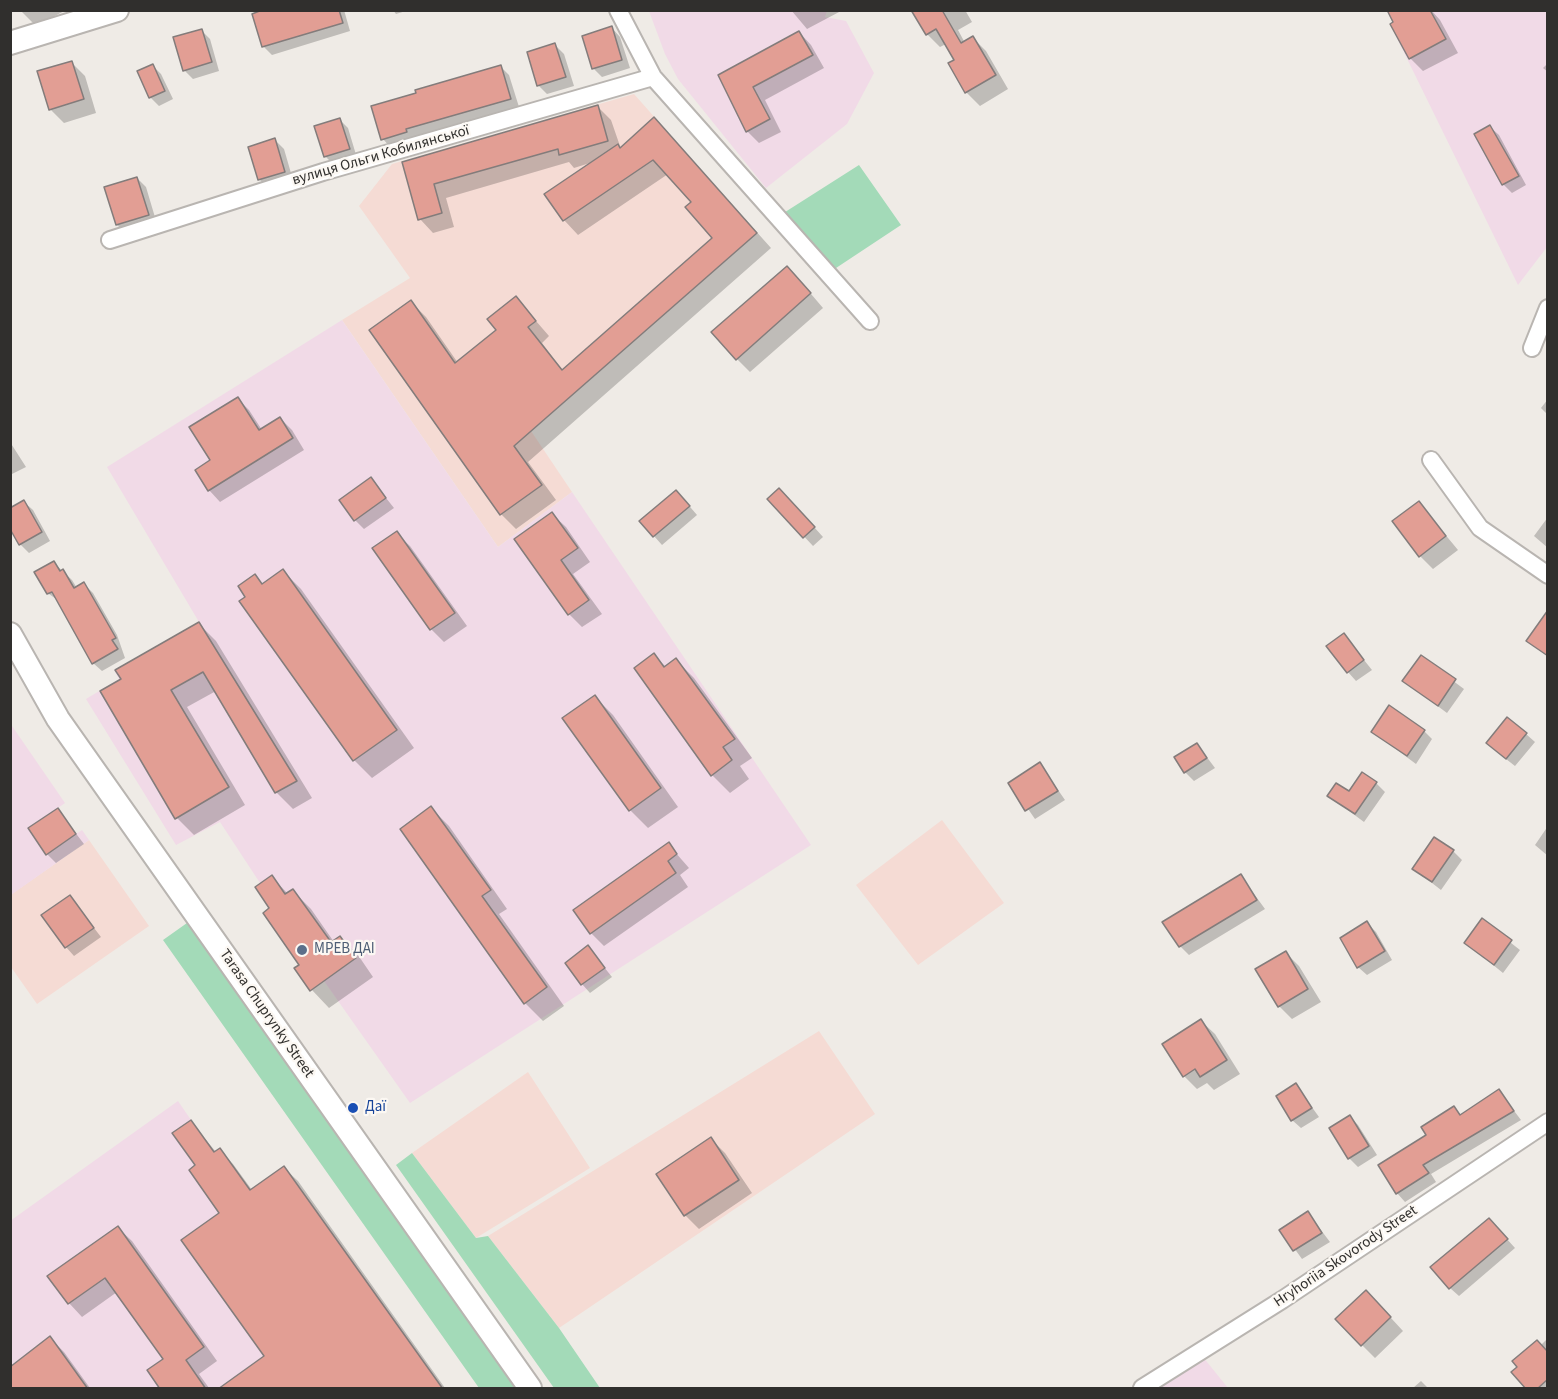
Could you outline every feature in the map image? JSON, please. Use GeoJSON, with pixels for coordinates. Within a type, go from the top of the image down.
{"type":"FeatureCollection","features":[{"type":"Feature","properties":{"kind":"street"},"geometry":{"type":"LineString","coordinates":[[10,43],[117,10]]}},
{"type":"Feature","properties":{"kind":"street"},"geometry":{"type":"LineString","coordinates":[[618,10],[653,77],[870,321]]}},
{"type":"Feature","properties":{"kind":"street","name":"вулиця Ольги Кобилянської"},"geometry":{"type":"LineString","coordinates":[[110,240],[331,170],[653,77]]}},
{"type":"Feature","properties":{"kind":"street"},"geometry":{"type":"LineString","coordinates":[[1532,348],[1548,308]]}},
{"type":"Feature","properties":{"kind":"street"},"geometry":{"type":"LineString","coordinates":[[1431,460],[1480,528],[1548,575]]}},
{"type":"Feature","properties":{"kind":"street","name":"Tarasa Chuprynky Street"},"geometry":{"type":"LineString","coordinates":[[10,634],[58,719],[530,1389]]}},
{"type":"Feature","properties":{"kind":"street","name":"Hryhoriia Skovorody Street"},"geometry":{"type":"LineString","coordinates":[[1142,1389],[1282,1300],[1548,1122]]}},
{"type":"Feature","properties":{"kind":"shaded area"},"geometry":{"type":"Polygon","coordinates":[[[649,11],[827,11],[825,17],[846,21],[874,73],[847,124],[766,188],[678,79],[665,54],[649,11]]]}},
{"type":"Feature","properties":{"kind":"shaded area"},"geometry":{"type":"Polygon","coordinates":[[[1387,11],[1547,11],[1547,247],[1518,285],[1390,24],[1393,22],[1387,11]]]}},
{"type":"Feature","properties":{"kind":"shaded area"},"geometry":{"type":"Polygon","coordinates":[[[634,94],[757,233],[531,431],[572,492],[498,547],[342,320],[410,278],[359,206],[392,164],[634,94]]]}},
{"type":"Feature","properties":{"kind":"shaded area"},"geometry":{"type":"Polygon","coordinates":[[[342,320],[498,547],[572,492],[811,845],[410,1103],[324,981],[356,958],[341,936],[331,942],[293,889],[285,894],[272,875],[260,883],[220,822],[176,845],[86,699],[119,679],[114,670],[199,622],[107,467],[342,320]]]}},
{"type":"Feature","properties":{"kind":"shaded area"},"geometry":{"type":"Polygon","coordinates":[[[10,723],[65,803],[58,808],[76,834],[82,830],[89,840],[11,895],[10,723]]]}},
{"type":"Feature","properties":{"kind":"shaded area"},"geometry":{"type":"Polygon","coordinates":[[[942,820],[1004,903],[918,965],[856,885],[942,820]]]}},
{"type":"Feature","properties":{"kind":"shaded area"},"geometry":{"type":"Polygon","coordinates":[[[89,840],[149,926],[37,1004],[11,967],[10,895],[89,840]]]}},
{"type":"Feature","properties":{"kind":"shaded area"},"geometry":{"type":"Polygon","coordinates":[[[819,1031],[875,1114],[559,1328],[488,1236],[819,1031]]]}},
{"type":"Feature","properties":{"kind":"shaded area"},"geometry":{"type":"Polygon","coordinates":[[[528,1072],[590,1168],[476,1238],[412,1153],[528,1072]]]}},
{"type":"Feature","properties":{"kind":"shaded area"},"geometry":{"type":"Polygon","coordinates":[[[178,1101],[213,1152],[220,1148],[250,1190],[284,1166],[443,1388],[11,1388],[10,1221],[178,1101]]]}},
{"type":"Feature","properties":{"kind":"shaded area"},"geometry":{"type":"Polygon","coordinates":[[[1203,1357],[1228,1388],[1152,1388],[1203,1357]]]}},
{"type":"Feature","properties":{"kind":"green space"},"geometry":{"type":"Polygon","coordinates":[[[859,165],[901,225],[833,270],[782,214],[859,165]]]}},
{"type":"Feature","properties":{"kind":"green space"},"geometry":{"type":"Polygon","coordinates":[[[187,923],[515,1388],[479,1388],[163,940],[187,923]]]}},
{"type":"Feature","properties":{"kind":"green space"},"geometry":{"type":"Polygon","coordinates":[[[412,1153],[476,1238],[488,1236],[559,1328],[600,1388],[554,1388],[396,1165],[412,1153]]]}},
{"type":"Feature","properties":{"kind":"building"},"geometry":{"type":"Polygon","coordinates":[[[262,10],[339,10],[343,23],[262,47],[252,14],[262,10]]]}},
{"type":"Feature","properties":{"kind":"building"},"geometry":{"type":"Polygon","coordinates":[[[911,10],[942,10],[961,43],[973,36],[996,75],[965,93],[948,63],[954,60],[936,29],[926,35],[911,10]]]}},
{"type":"Feature","properties":{"kind":"building"},"geometry":{"type":"Polygon","coordinates":[[[1387,10],[1430,10],[1446,39],[1409,59],[1390,24],[1393,22],[1387,10]]]}},
{"type":"Feature","properties":{"kind":"building"},"geometry":{"type":"Polygon","coordinates":[[[612,26],[622,60],[592,69],[582,36],[612,26]]]}},
{"type":"Feature","properties":{"kind":"building"},"geometry":{"type":"Polygon","coordinates":[[[202,29],[212,62],[183,71],[173,37],[202,29]]]}},
{"type":"Feature","properties":{"kind":"building"},"geometry":{"type":"Polygon","coordinates":[[[799,31],[813,55],[753,87],[770,119],[746,132],[718,75],[799,31]]]}},
{"type":"Feature","properties":{"kind":"building"},"geometry":{"type":"Polygon","coordinates":[[[555,43],[566,77],[537,86],[527,52],[555,43]]]}},
{"type":"Feature","properties":{"kind":"building"},"geometry":{"type":"Polygon","coordinates":[[[72,61],[84,99],[49,110],[37,71],[72,61]]]}},
{"type":"Feature","properties":{"kind":"building"},"geometry":{"type":"Polygon","coordinates":[[[153,64],[165,91],[149,98],[137,71],[153,64]]]}},
{"type":"Feature","properties":{"kind":"building"},"geometry":{"type":"Polygon","coordinates":[[[501,65],[511,99],[406,129],[407,132],[381,140],[371,106],[416,93],[415,90],[501,65]]]}},
{"type":"Feature","properties":{"kind":"building"},"geometry":{"type":"Polygon","coordinates":[[[598,105],[608,141],[559,155],[558,149],[434,184],[442,213],[418,220],[402,162],[598,105]]]}},
{"type":"Feature","properties":{"kind":"building"},"geometry":{"type":"Polygon","coordinates":[[[654,117],[757,233],[514,446],[542,485],[500,515],[369,330],[411,300],[455,363],[496,330],[487,319],[516,296],[536,321],[528,327],[562,370],[712,238],[685,207],[691,202],[653,160],[563,221],[544,194],[618,144],[620,148],[654,117]]]}},
{"type":"Feature","properties":{"kind":"building"},"geometry":{"type":"Polygon","coordinates":[[[340,118],[350,149],[324,157],[314,126],[340,118]]]}},
{"type":"Feature","properties":{"kind":"building"},"geometry":{"type":"Polygon","coordinates":[[[1490,125],[1519,176],[1502,185],[1474,134],[1490,125]]]}},
{"type":"Feature","properties":{"kind":"building"},"geometry":{"type":"Polygon","coordinates":[[[275,138],[285,172],[258,180],[248,147],[275,138]]]}},
{"type":"Feature","properties":{"kind":"building"},"geometry":{"type":"Polygon","coordinates":[[[137,177],[149,215],[116,225],[104,187],[137,177]]]}},
{"type":"Feature","properties":{"kind":"building"},"geometry":{"type":"Polygon","coordinates":[[[787,266],[811,293],[736,360],[711,332],[787,266]]]}},
{"type":"Feature","properties":{"kind":"building"},"geometry":{"type":"Polygon","coordinates":[[[238,397],[259,430],[280,417],[293,438],[208,491],[195,470],[210,460],[189,427],[238,397]]]}},
{"type":"Feature","properties":{"kind":"building"},"geometry":{"type":"Polygon","coordinates":[[[371,477],[386,498],[354,521],[339,500],[371,477]]]}},
{"type":"Feature","properties":{"kind":"building"},"geometry":{"type":"Polygon","coordinates":[[[779,488],[815,527],[803,538],[767,499],[779,488]]]}},
{"type":"Feature","properties":{"kind":"building"},"geometry":{"type":"Polygon","coordinates":[[[676,490],[690,506],[653,537],[639,521],[676,490]]]}},
{"type":"Feature","properties":{"kind":"building"},"geometry":{"type":"Polygon","coordinates":[[[24,500],[42,532],[19,545],[10,529],[10,508],[24,500]]]}},
{"type":"Feature","properties":{"kind":"building"},"geometry":{"type":"Polygon","coordinates":[[[1419,501],[1446,536],[1419,557],[1392,521],[1419,501]]]}},
{"type":"Feature","properties":{"kind":"building"},"geometry":{"type":"Polygon","coordinates":[[[552,512],[578,548],[561,560],[589,600],[568,615],[514,539],[552,512]]]}},
{"type":"Feature","properties":{"kind":"building"},"geometry":{"type":"Polygon","coordinates":[[[397,531],[455,613],[430,630],[372,548],[397,531]]]}},
{"type":"Feature","properties":{"kind":"building"},"geometry":{"type":"Polygon","coordinates":[[[54,561],[60,571],[63,569],[74,588],[84,582],[116,638],[112,640],[118,649],[92,664],[52,592],[47,594],[34,572],[54,561]]]}},
{"type":"Feature","properties":{"kind":"building"},"geometry":{"type":"Polygon","coordinates":[[[283,569],[397,730],[353,761],[239,601],[245,597],[238,586],[255,574],[262,584],[283,569]]]}},
{"type":"Feature","properties":{"kind":"building"},"geometry":{"type":"Polygon","coordinates":[[[1548,610],[1548,656],[1526,641],[1548,610]]]}},
{"type":"Feature","properties":{"kind":"building"},"geometry":{"type":"Polygon","coordinates":[[[199,622],[297,781],[275,793],[203,672],[171,690],[229,787],[175,819],[100,691],[121,679],[115,670],[199,622]]]}},
{"type":"Feature","properties":{"kind":"building"},"geometry":{"type":"Polygon","coordinates":[[[1344,633],[1364,660],[1347,673],[1326,646],[1344,633]]]}},
{"type":"Feature","properties":{"kind":"building"},"geometry":{"type":"Polygon","coordinates":[[[654,653],[664,667],[676,658],[735,739],[723,747],[732,760],[711,776],[634,668],[654,653]]]}},
{"type":"Feature","properties":{"kind":"building"},"geometry":{"type":"Polygon","coordinates":[[[1421,655],[1456,679],[1438,706],[1402,681],[1421,655]]]}},
{"type":"Feature","properties":{"kind":"building"},"geometry":{"type":"Polygon","coordinates":[[[595,695],[661,788],[629,811],[562,718],[595,695]]]}},
{"type":"Feature","properties":{"kind":"building"},"geometry":{"type":"Polygon","coordinates":[[[1389,705],[1425,730],[1407,756],[1371,732],[1389,705]]]}},
{"type":"Feature","properties":{"kind":"building"},"geometry":{"type":"Polygon","coordinates":[[[1507,717],[1527,733],[1506,759],[1486,743],[1507,717]]]}},
{"type":"Feature","properties":{"kind":"building"},"geometry":{"type":"Polygon","coordinates":[[[1197,743],[1207,758],[1184,773],[1174,757],[1197,743]]]}},
{"type":"Feature","properties":{"kind":"building"},"geometry":{"type":"Polygon","coordinates":[[[1040,762],[1058,791],[1025,811],[1008,783],[1040,762]]]}},
{"type":"Feature","properties":{"kind":"building"},"geometry":{"type":"Polygon","coordinates":[[[1362,772],[1377,782],[1355,814],[1327,796],[1336,783],[1349,791],[1362,772]]]}},
{"type":"Feature","properties":{"kind":"building"},"geometry":{"type":"Polygon","coordinates":[[[431,806],[491,890],[482,896],[547,987],[524,1004],[400,829],[431,806]]]}},
{"type":"Feature","properties":{"kind":"building"},"geometry":{"type":"Polygon","coordinates":[[[58,808],[76,834],[46,855],[28,828],[58,808]]]}},
{"type":"Feature","properties":{"kind":"building"},"geometry":{"type":"Polygon","coordinates":[[[1434,837],[1454,850],[1432,882],[1412,869],[1434,837]]]}},
{"type":"Feature","properties":{"kind":"building"},"geometry":{"type":"Polygon","coordinates":[[[669,842],[677,854],[668,861],[676,873],[590,934],[573,910],[669,842]]]}},
{"type":"Feature","properties":{"kind":"building"},"geometry":{"type":"Polygon","coordinates":[[[1241,874],[1257,900],[1179,947],[1162,922],[1241,874]]]}},
{"type":"Feature","properties":{"kind":"building"},"geometry":{"type":"Polygon","coordinates":[[[272,875],[285,894],[293,889],[331,942],[340,936],[356,958],[310,991],[294,968],[299,965],[263,913],[269,908],[255,887],[272,875]]]}},
{"type":"Feature","properties":{"kind":"building"},"geometry":{"type":"Polygon","coordinates":[[[70,895],[94,928],[65,948],[41,915],[70,895]]]}},
{"type":"Feature","properties":{"kind":"building"},"geometry":{"type":"Polygon","coordinates":[[[1482,918],[1512,940],[1494,965],[1464,943],[1482,918]]]}},
{"type":"Feature","properties":{"kind":"building"},"geometry":{"type":"Polygon","coordinates":[[[1367,921],[1385,951],[1357,968],[1340,938],[1367,921]]]}},
{"type":"Feature","properties":{"kind":"building"},"geometry":{"type":"Polygon","coordinates":[[[588,945],[605,968],[581,985],[565,963],[588,945]]]}},
{"type":"Feature","properties":{"kind":"building"},"geometry":{"type":"Polygon","coordinates":[[[1286,951],[1308,989],[1278,1007],[1255,969],[1286,951]]]}},
{"type":"Feature","properties":{"kind":"building"},"geometry":{"type":"Polygon","coordinates":[[[1201,1019],[1227,1060],[1200,1077],[1195,1069],[1183,1077],[1162,1044],[1201,1019]]]}},
{"type":"Feature","properties":{"kind":"building"},"geometry":{"type":"Polygon","coordinates":[[[1296,1083],[1312,1108],[1291,1121],[1276,1096],[1296,1083]]]}},
{"type":"Feature","properties":{"kind":"building"},"geometry":{"type":"Polygon","coordinates":[[[1499,1089],[1514,1111],[1423,1165],[1429,1173],[1396,1194],[1378,1165],[1426,1135],[1421,1127],[1454,1106],[1460,1115],[1499,1089]]]}},
{"type":"Feature","properties":{"kind":"building"},"geometry":{"type":"Polygon","coordinates":[[[1350,1115],[1369,1146],[1348,1159],[1329,1128],[1350,1115]]]}},
{"type":"Feature","properties":{"kind":"building"},"geometry":{"type":"Polygon","coordinates":[[[191,1120],[214,1152],[220,1148],[250,1190],[284,1166],[443,1389],[218,1389],[264,1356],[181,1240],[219,1213],[189,1170],[195,1165],[172,1133],[191,1120]]]}},
{"type":"Feature","properties":{"kind":"building"},"geometry":{"type":"Polygon","coordinates":[[[711,1137],[739,1180],[684,1216],[656,1174],[711,1137]]]}},
{"type":"Feature","properties":{"kind":"building"},"geometry":{"type":"Polygon","coordinates":[[[1308,1211],[1322,1233],[1293,1251],[1279,1230],[1308,1211]]]}},
{"type":"Feature","properties":{"kind":"building"},"geometry":{"type":"Polygon","coordinates":[[[1489,1218],[1508,1239],[1449,1289],[1430,1267],[1489,1218]]]}},
{"type":"Feature","properties":{"kind":"building"},"geometry":{"type":"Polygon","coordinates":[[[118,1226],[204,1347],[186,1360],[206,1389],[160,1389],[147,1370],[163,1359],[105,1278],[68,1304],[47,1276],[118,1226]]]}},
{"type":"Feature","properties":{"kind":"building"},"geometry":{"type":"Polygon","coordinates":[[[1366,1290],[1391,1317],[1361,1346],[1335,1319],[1366,1290]]]}},
{"type":"Feature","properties":{"kind":"building"},"geometry":{"type":"Polygon","coordinates":[[[50,1336],[88,1389],[10,1389],[10,1367],[50,1336]]]}},
{"type":"Feature","properties":{"kind":"building"},"geometry":{"type":"Polygon","coordinates":[[[1537,1340],[1548,1352],[1548,1379],[1537,1389],[1526,1389],[1511,1372],[1517,1367],[1512,1361],[1537,1340]]]}},
{"type":"Feature","properties":{"kind":"place","name":"МРЕВ ДАІ"},"geometry":{"type":"Point","coordinates":[302,950]}},
{"type":"Feature","properties":{"kind":"place","name":"Даї"},"geometry":{"type":"Point","coordinates":[353,1108]}}]}
